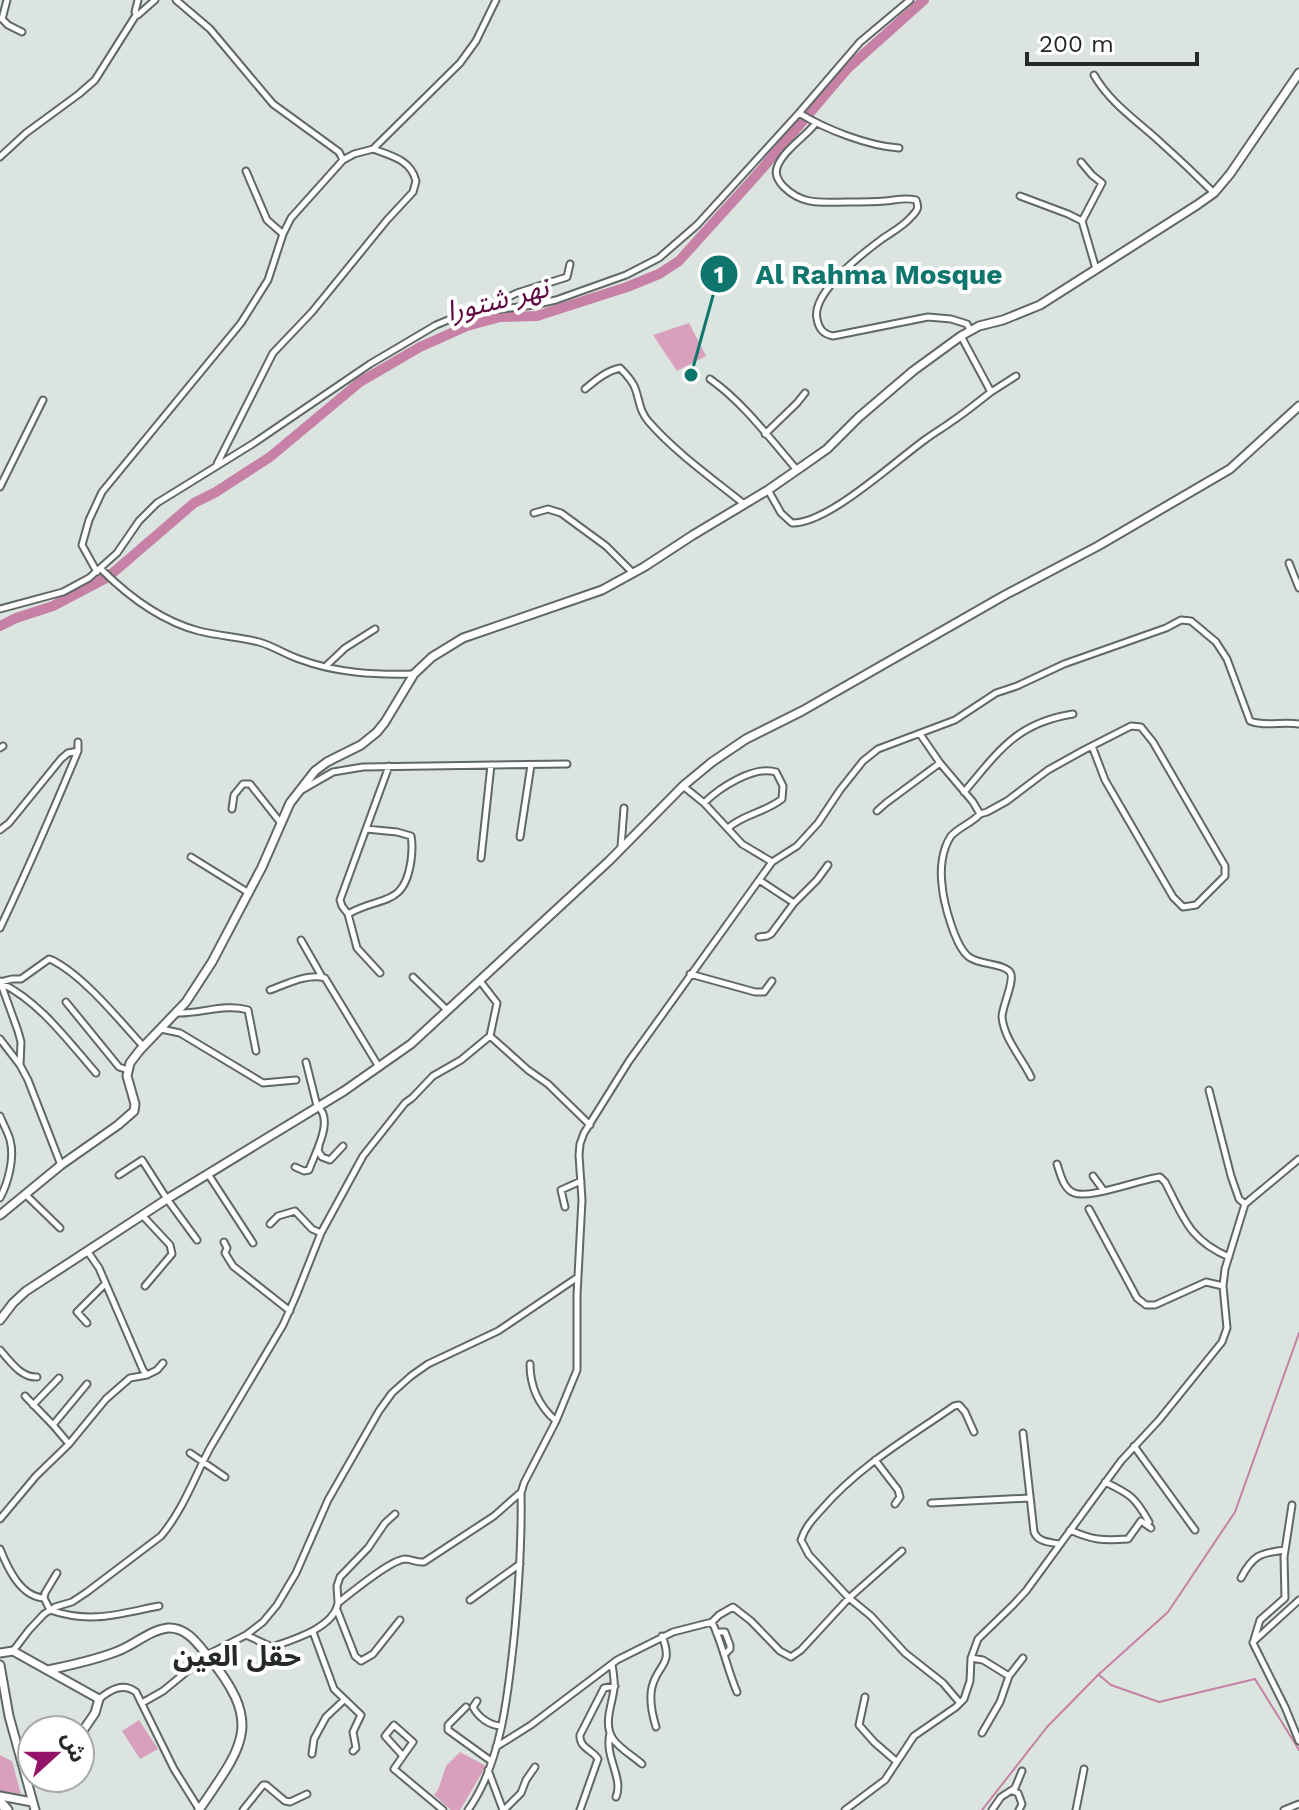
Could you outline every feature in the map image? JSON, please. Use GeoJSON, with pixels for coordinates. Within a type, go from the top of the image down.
{"type":"FeatureCollection","features":[{"type":"Feature","properties":{"kind":"highway"},"geometry":{"type":"LineString","coordinates":[[0,1799],[7,1810]]}},
{"type":"Feature","properties":{"kind":"street"},"geometry":{"type":"LineString","coordinates":[[136,15],[138,0]]}},
{"type":"Feature","properties":{"kind":"street"},"geometry":{"type":"LineString","coordinates":[[0,157],[38,123],[95,80],[136,15],[155,0]]}},
{"type":"Feature","properties":{"kind":"street"},"geometry":{"type":"LineString","coordinates":[[176,0],[200,18],[273,104],[339,152],[343,160]]}},
{"type":"Feature","properties":{"kind":"street"},"geometry":{"type":"LineString","coordinates":[[414,674],[353,673],[325,667],[260,642],[195,630],[167,620],[99,571],[82,545],[102,492],[241,323],[268,280],[283,234],[297,210],[343,160],[373,149],[450,74],[469,53],[496,0]]}},
{"type":"Feature","properties":{"kind":"street"},"geometry":{"type":"LineString","coordinates":[[910,0],[860,42],[807,118],[776,172],[780,182],[800,199],[817,203],[908,198],[916,200],[918,206],[908,221],[859,257],[829,288],[816,309],[820,329],[833,336],[936,317],[967,324],[970,330]]}},
{"type":"Feature","properties":{"kind":"street"},"geometry":{"type":"LineString","coordinates":[[4,2],[2,19],[22,32]]}},
{"type":"Feature","properties":{"kind":"street"},"geometry":{"type":"LineString","coordinates":[[0,1215],[134,1111],[135,1104],[128,1083],[130,1063],[186,1002],[212,962],[296,794],[315,771],[361,745],[377,732],[414,674],[432,657],[463,638],[602,590],[633,573],[768,490],[827,449],[913,371],[970,330],[1040,305],[1197,205],[1214,193],[1240,160],[1299,73]]}},
{"type":"Feature","properties":{"kind":"street"},"geometry":{"type":"LineString","coordinates":[[1094,75],[1122,110],[1214,193]]}},
{"type":"Feature","properties":{"kind":"street"},"geometry":{"type":"LineString","coordinates":[[807,118],[882,147],[899,148]]}},
{"type":"Feature","properties":{"kind":"street"},"geometry":{"type":"LineString","coordinates":[[0,609],[63,592],[99,571],[117,553],[149,509],[410,339],[444,321],[477,312],[556,300],[626,275],[659,258],[807,118]]}},
{"type":"Feature","properties":{"kind":"street"},"geometry":{"type":"LineString","coordinates":[[216,465],[277,347],[312,312],[413,192],[416,181],[411,167],[397,157],[373,149]]}},
{"type":"Feature","properties":{"kind":"street"},"geometry":{"type":"LineString","coordinates":[[339,152],[357,153]]}},
{"type":"Feature","properties":{"kind":"street"},"geometry":{"type":"LineString","coordinates":[[1081,162],[1102,183],[1082,221],[1096,269]]}},
{"type":"Feature","properties":{"kind":"street"},"geometry":{"type":"LineString","coordinates":[[246,171],[267,220],[283,234]]}},
{"type":"Feature","properties":{"kind":"street"},"geometry":{"type":"LineString","coordinates":[[1020,196],[1082,221]]}},
{"type":"Feature","properties":{"kind":"street"},"geometry":{"type":"LineString","coordinates":[[477,312],[517,293],[567,277],[570,264]]}},
{"type":"Feature","properties":{"kind":"street"},"geometry":{"type":"LineString","coordinates":[[961,336],[991,392]]}},
{"type":"Feature","properties":{"kind":"street"},"geometry":{"type":"LineString","coordinates":[[585,389],[603,375],[620,368],[629,377],[639,408],[650,423],[745,504]]}},
{"type":"Feature","properties":{"kind":"street"},"geometry":{"type":"LineString","coordinates":[[768,490],[781,513],[792,523],[811,519],[852,495],[929,436],[1016,376]]}},
{"type":"Feature","properties":{"kind":"street"},"geometry":{"type":"LineString","coordinates":[[710,379],[797,470]]}},
{"type":"Feature","properties":{"kind":"street"},"geometry":{"type":"LineString","coordinates":[[765,434],[805,393]]}},
{"type":"Feature","properties":{"kind":"street"},"geometry":{"type":"LineString","coordinates":[[0,487],[43,400]]}},
{"type":"Feature","properties":{"kind":"street"},"geometry":{"type":"LineString","coordinates":[[0,1320],[26,1291],[167,1199],[344,1091],[411,1044],[712,762],[746,739],[1075,559],[1230,469],[1299,406]]}},
{"type":"Feature","properties":{"kind":"street"},"geometry":{"type":"LineString","coordinates":[[534,513],[548,509],[561,513],[606,546],[633,573]]}},
{"type":"Feature","properties":{"kind":"street"},"geometry":{"type":"LineString","coordinates":[[1289,563],[1299,588]]}},
{"type":"Feature","properties":{"kind":"street"},"geometry":{"type":"LineString","coordinates":[[468,1810],[488,1770],[495,1747],[512,1655],[520,1563],[521,1493],[577,1370],[582,1200],[580,1144],[629,1061],[772,862],[797,846],[818,823],[871,753],[955,720],[996,693],[1074,660],[1185,620],[1197,626],[1222,650],[1250,721],[1258,724],[1299,724]]}},
{"type":"Feature","properties":{"kind":"street"},"geometry":{"type":"LineString","coordinates":[[325,667],[345,648],[375,629]]}},
{"type":"Feature","properties":{"kind":"street"},"geometry":{"type":"LineString","coordinates":[[964,792],[998,751],[1018,735],[1051,718],[1073,714]]}},
{"type":"Feature","properties":{"kind":"street"},"geometry":{"type":"LineString","coordinates":[[1031,1077],[1003,1025],[1003,1004],[1012,974],[1007,969],[969,957],[950,919],[942,883],[944,852],[952,835],[1048,770],[1092,746],[1131,726],[1137,725],[1146,731],[1225,866],[1225,876],[1196,905],[1183,907],[1173,897],[1105,780],[1092,746]]}},
{"type":"Feature","properties":{"kind":"street"},"geometry":{"type":"LineString","coordinates":[[920,734],[980,814]]}},
{"type":"Feature","properties":{"kind":"street"},"geometry":{"type":"LineString","coordinates":[[0,928],[40,843],[78,751],[78,742]]}},
{"type":"Feature","properties":{"kind":"street"},"geometry":{"type":"LineString","coordinates":[[0,830],[61,759],[68,753],[78,751]]}},
{"type":"Feature","properties":{"kind":"street"},"geometry":{"type":"LineString","coordinates":[[877,811],[940,763]]}},
{"type":"Feature","properties":{"kind":"street"},"geometry":{"type":"LineString","coordinates":[[296,794],[333,772],[363,767],[567,764]]}},
{"type":"Feature","properties":{"kind":"street"},"geometry":{"type":"LineString","coordinates":[[481,858],[491,765]]}},
{"type":"Feature","properties":{"kind":"street"},"geometry":{"type":"LineString","coordinates":[[520,837],[531,765]]}},
{"type":"Feature","properties":{"kind":"street"},"geometry":{"type":"LineString","coordinates":[[380,973],[357,948],[348,914],[340,900],[389,766]]}},
{"type":"Feature","properties":{"kind":"street"},"geometry":{"type":"LineString","coordinates":[[704,803],[736,780],[767,769],[776,772],[783,786],[782,799],[769,809],[728,828]]}},
{"type":"Feature","properties":{"kind":"street"},"geometry":{"type":"LineString","coordinates":[[232,809],[234,795],[243,784],[250,784],[280,822]]}},
{"type":"Feature","properties":{"kind":"street"},"geometry":{"type":"LineString","coordinates":[[683,786],[704,803],[742,844],[772,862]]}},
{"type":"Feature","properties":{"kind":"street"},"geometry":{"type":"LineString","coordinates":[[621,848],[624,808]]}},
{"type":"Feature","properties":{"kind":"street"},"geometry":{"type":"LineString","coordinates":[[348,914],[401,891],[409,874],[413,846],[411,836],[366,829]]}},
{"type":"Feature","properties":{"kind":"street"},"geometry":{"type":"LineString","coordinates":[[191,857],[249,893]]}},
{"type":"Feature","properties":{"kind":"street"},"geometry":{"type":"LineString","coordinates":[[759,937],[771,934],[828,865]]}},
{"type":"Feature","properties":{"kind":"street"},"geometry":{"type":"LineString","coordinates":[[759,880],[794,903]]}},
{"type":"Feature","properties":{"kind":"street"},"geometry":{"type":"LineString","coordinates":[[301,940],[379,1067]]}},
{"type":"Feature","properties":{"kind":"street"},"geometry":{"type":"LineString","coordinates":[[0,982],[21,979],[49,959],[52,960],[84,984],[143,1046]]}},
{"type":"Feature","properties":{"kind":"street"},"geometry":{"type":"LineString","coordinates":[[690,974],[755,992],[764,992],[772,981]]}},
{"type":"Feature","properties":{"kind":"street"},"geometry":{"type":"LineString","coordinates":[[270,990],[293,981],[321,976]]}},
{"type":"Feature","properties":{"kind":"street"},"geometry":{"type":"LineString","coordinates":[[413,977],[448,1011]]}},
{"type":"Feature","properties":{"kind":"street"},"geometry":{"type":"LineString","coordinates":[[13,1651],[34,1624],[50,1610],[87,1592],[161,1536],[186,1498],[203,1461],[290,1311],[321,1233],[363,1156],[395,1114],[433,1076],[461,1060],[490,1036],[497,1003],[480,981]]}},
{"type":"Feature","properties":{"kind":"street"},"geometry":{"type":"LineString","coordinates":[[0,982],[21,1042],[20,1065]]}},
{"type":"Feature","properties":{"kind":"street"},"geometry":{"type":"LineString","coordinates":[[0,982],[16,990],[43,1014],[96,1073]]}},
{"type":"Feature","properties":{"kind":"street"},"geometry":{"type":"LineString","coordinates":[[66,1002],[119,1067],[128,1070]]}},
{"type":"Feature","properties":{"kind":"street"},"geometry":{"type":"LineString","coordinates":[[176,1013],[192,1014],[239,1007],[248,1010],[256,1051]]}},
{"type":"Feature","properties":{"kind":"street"},"geometry":{"type":"LineString","coordinates":[[160,1028],[180,1033],[263,1083],[296,1080]]}},
{"type":"Feature","properties":{"kind":"street"},"geometry":{"type":"LineString","coordinates":[[490,1036],[548,1084],[590,1125]]}},
{"type":"Feature","properties":{"kind":"street"},"geometry":{"type":"LineString","coordinates":[[0,1039],[28,1080],[61,1165]]}},
{"type":"Feature","properties":{"kind":"street"},"geometry":{"type":"LineString","coordinates":[[306,1062],[317,1106],[325,1118],[318,1151],[330,1160],[343,1146]]}},
{"type":"Feature","properties":{"kind":"street"},"geometry":{"type":"LineString","coordinates":[[1209,1090],[1231,1176],[1239,1199],[1245,1204]]}},
{"type":"Feature","properties":{"kind":"street"},"geometry":{"type":"LineString","coordinates":[[0,1116],[12,1152],[0,1198]]}},
{"type":"Feature","properties":{"kind":"street"},"geometry":{"type":"LineString","coordinates":[[295,1167],[309,1170],[320,1141]]}},
{"type":"Feature","properties":{"kind":"street"},"geometry":{"type":"LineString","coordinates":[[845,1810],[885,1780],[914,1736],[960,1703],[968,1691],[971,1658],[978,1639],[1019,1598],[1105,1482],[1222,1342],[1227,1328],[1223,1286],[1245,1204],[1299,1159]]}},
{"type":"Feature","properties":{"kind":"street"},"geometry":{"type":"LineString","coordinates":[[119,1175],[142,1160],[197,1240]]}},
{"type":"Feature","properties":{"kind":"street"},"geometry":{"type":"LineString","coordinates":[[1057,1164],[1065,1185],[1073,1193],[1104,1191],[1160,1177],[1196,1237],[1229,1257]]}},
{"type":"Feature","properties":{"kind":"street"},"geometry":{"type":"LineString","coordinates":[[208,1174],[253,1243]]}},
{"type":"Feature","properties":{"kind":"street"},"geometry":{"type":"LineString","coordinates":[[1093,1176],[1104,1191]]}},
{"type":"Feature","properties":{"kind":"street"},"geometry":{"type":"LineString","coordinates":[[565,1207],[561,1190],[581,1181]]}},
{"type":"Feature","properties":{"kind":"street"},"geometry":{"type":"LineString","coordinates":[[25,1194],[60,1228]]}},
{"type":"Feature","properties":{"kind":"street"},"geometry":{"type":"LineString","coordinates":[[1089,1209],[1137,1298],[1146,1305],[1155,1305],[1206,1282],[1223,1286]]}},
{"type":"Feature","properties":{"kind":"street"},"geometry":{"type":"LineString","coordinates":[[270,1224],[278,1216],[295,1211],[312,1229],[321,1233]]}},
{"type":"Feature","properties":{"kind":"street"},"geometry":{"type":"LineString","coordinates":[[142,1215],[170,1245],[172,1252],[145,1286]]}},
{"type":"Feature","properties":{"kind":"street"},"geometry":{"type":"LineString","coordinates":[[224,1242],[227,1248],[225,1253],[233,1266],[290,1311]]}},
{"type":"Feature","properties":{"kind":"street"},"geometry":{"type":"LineString","coordinates":[[88,1252],[99,1268],[147,1375]]}},
{"type":"Feature","properties":{"kind":"street"},"geometry":{"type":"LineString","coordinates":[[142,1703],[163,1691],[207,1655],[246,1635],[263,1622],[289,1587],[328,1500],[392,1393],[428,1364],[498,1331],[578,1277]]}},
{"type":"Feature","properties":{"kind":"street"},"geometry":{"type":"LineString","coordinates":[[87,1323],[77,1312],[105,1284]]}},
{"type":"Feature","properties":{"kind":"street"},"geometry":{"type":"LineString","coordinates":[[0,1350],[23,1374],[37,1377]]}},
{"type":"Feature","properties":{"kind":"street"},"geometry":{"type":"LineString","coordinates":[[0,1519],[106,1399],[130,1378],[147,1375],[163,1363]]}},
{"type":"Feature","properties":{"kind":"street"},"geometry":{"type":"LineString","coordinates":[[530,1364],[530,1381],[542,1406],[556,1421]]}},
{"type":"Feature","properties":{"kind":"street"},"geometry":{"type":"LineString","coordinates":[[33,1405],[59,1378]]}},
{"type":"Feature","properties":{"kind":"street"},"geometry":{"type":"LineString","coordinates":[[53,1425],[87,1384]]}},
{"type":"Feature","properties":{"kind":"street"},"geometry":{"type":"LineString","coordinates":[[25,1396],[69,1444]]}},
{"type":"Feature","properties":{"kind":"street"},"geometry":{"type":"LineString","coordinates":[[960,1703],[946,1686],[905,1653],[871,1616],[849,1598],[809,1555],[801,1540],[804,1529],[855,1475],[954,1406],[959,1405],[963,1409],[974,1432]]}},
{"type":"Feature","properties":{"kind":"street"},"geometry":{"type":"LineString","coordinates":[[1023,1433],[1032,1526],[1036,1537],[1059,1544]]}},
{"type":"Feature","properties":{"kind":"street"},"geometry":{"type":"LineString","coordinates":[[1134,1446],[1195,1530]]}},
{"type":"Feature","properties":{"kind":"street"},"geometry":{"type":"LineString","coordinates":[[190,1453],[225,1477]]}},
{"type":"Feature","properties":{"kind":"street"},"geometry":{"type":"LineString","coordinates":[[875,1460],[898,1490],[900,1497],[895,1504]]}},
{"type":"Feature","properties":{"kind":"street"},"geometry":{"type":"LineString","coordinates":[[1070,1530],[1101,1540],[1128,1539],[1141,1521],[1150,1525],[1139,1504],[1129,1494],[1105,1482]]}},
{"type":"Feature","properties":{"kind":"street"},"geometry":{"type":"LineString","coordinates":[[246,1635],[272,1647],[313,1632],[388,1566],[407,1559],[418,1564],[426,1561],[494,1516],[521,1493]]}},
{"type":"Feature","properties":{"kind":"street"},"geometry":{"type":"LineString","coordinates":[[931,1503],[1029,1498]]}},
{"type":"Feature","properties":{"kind":"street"},"geometry":{"type":"LineString","coordinates":[[1292,1505],[1285,1550],[1285,1598],[1260,1620],[1253,1643],[1299,1741]]}},
{"type":"Feature","properties":{"kind":"street"},"geometry":{"type":"LineString","coordinates":[[395,1514],[340,1577],[337,1586],[338,1607],[355,1656],[361,1661],[373,1654],[400,1620]]}},
{"type":"Feature","properties":{"kind":"street"},"geometry":{"type":"LineString","coordinates":[[0,1549],[23,1587],[34,1598],[44,1598]]}},
{"type":"Feature","properties":{"kind":"street"},"geometry":{"type":"LineString","coordinates":[[1241,1578],[1261,1553],[1285,1550]]}},
{"type":"Feature","properties":{"kind":"street"},"geometry":{"type":"LineString","coordinates":[[495,1747],[531,1725],[612,1663],[662,1636],[712,1622],[733,1607],[780,1651],[791,1657],[849,1598],[902,1551]]}},
{"type":"Feature","properties":{"kind":"street"},"geometry":{"type":"LineString","coordinates":[[470,1600],[520,1563]]}},
{"type":"Feature","properties":{"kind":"street"},"geometry":{"type":"LineString","coordinates":[[57,1573],[44,1598],[50,1610],[68,1616],[101,1617],[159,1606]]}},
{"type":"Feature","properties":{"kind":"street"},"geometry":{"type":"LineString","coordinates":[[1253,1643],[1299,1600]]}},
{"type":"Feature","properties":{"kind":"street"},"geometry":{"type":"LineString","coordinates":[[712,1622],[737,1692]]}},
{"type":"Feature","properties":{"kind":"street"},"geometry":{"type":"LineString","coordinates":[[48,1670],[120,1651],[168,1628],[178,1630],[191,1636],[223,1675],[241,1709],[242,1731],[235,1756],[200,1810],[174,1769],[136,1692],[126,1687],[114,1689],[99,1699],[94,1714]]}},
{"type":"Feature","properties":{"kind":"street"},"geometry":{"type":"LineString","coordinates":[[313,1632],[334,1689],[361,1715],[353,1732],[356,1748],[353,1751]]}},
{"type":"Feature","properties":{"kind":"street"},"geometry":{"type":"LineString","coordinates":[[656,1727],[652,1690],[666,1660],[667,1650],[662,1636]]}},
{"type":"Feature","properties":{"kind":"street"},"geometry":{"type":"LineString","coordinates":[[0,1653],[13,1651],[99,1699]]}},
{"type":"Feature","properties":{"kind":"street"},"geometry":{"type":"LineString","coordinates":[[971,1658],[983,1660],[1009,1676]]}},
{"type":"Feature","properties":{"kind":"street"},"geometry":{"type":"LineString","coordinates":[[982,1733],[1000,1702],[1009,1676],[1023,1658]]}},
{"type":"Feature","properties":{"kind":"street"},"geometry":{"type":"LineString","coordinates":[[612,1663],[615,1686],[607,1744],[619,1790],[616,1797]]}},
{"type":"Feature","properties":{"kind":"street"},"geometry":{"type":"LineString","coordinates":[[0,1665],[16,1742]]}},
{"type":"Feature","properties":{"kind":"street"},"geometry":{"type":"LineString","coordinates":[[580,1810],[598,1759],[579,1738],[604,1688],[615,1686]]}},
{"type":"Feature","properties":{"kind":"street"},"geometry":{"type":"LineString","coordinates":[[865,1697],[859,1725],[897,1762]]}},
{"type":"Feature","properties":{"kind":"street"},"geometry":{"type":"LineString","coordinates":[[312,1754],[314,1739],[326,1717],[344,1700]]}},
{"type":"Feature","properties":{"kind":"street"},"geometry":{"type":"LineString","coordinates":[[477,1701],[474,1711],[490,1725],[500,1726]]}},
{"type":"Feature","properties":{"kind":"street"},"geometry":{"type":"LineString","coordinates":[[466,1707],[448,1725],[448,1730],[491,1761]]}},
{"type":"Feature","properties":{"kind":"street"},"geometry":{"type":"LineString","coordinates":[[403,1756],[385,1736],[394,1725],[413,1742],[394,1769],[443,1810]]}},
{"type":"Feature","properties":{"kind":"street"},"geometry":{"type":"LineString","coordinates":[[610,1732],[642,1764]]}},
{"type":"Feature","properties":{"kind":"street"},"geometry":{"type":"LineString","coordinates":[[488,1770],[504,1810],[521,1793],[535,1767]]}},
{"type":"Feature","properties":{"kind":"street"},"geometry":{"type":"LineString","coordinates":[[1076,1810],[1084,1769]]}},
{"type":"Feature","properties":{"kind":"street"},"geometry":{"type":"LineString","coordinates":[[992,1810],[1001,1797],[1015,1788],[1022,1771]]}},
{"type":"Feature","properties":{"kind":"street"},"geometry":{"type":"LineString","coordinates":[[243,1810],[263,1785],[285,1801],[290,1802],[307,1794]]}},
{"type":"Feature","properties":{"kind":"street"},"geometry":{"type":"LineString","coordinates":[[1012,1791],[1018,1793],[1022,1804],[1019,1810]]}},
{"type":"Feature","properties":{"kind":"street"},"geometry":{"type":"LineString","coordinates":[[0,1799],[33,1806]]}},
{"type":"Feature","properties":{"kind":"street"},"geometry":{"type":"LineString","coordinates":[[1284,1810],[1299,1804]]}},
{"type":"Feature","properties":{"kind":"shaded area"},"geometry":{"type":"Polygon","coordinates":[[[689,323],[706,356],[677,371],[653,335],[689,323]]]}},
{"type":"Feature","properties":{"kind":"shaded area"},"geometry":{"type":"Polygon","coordinates":[[[139,1720],[158,1749],[140,1759],[122,1731],[139,1720]]]}},
{"type":"Feature","properties":{"kind":"shaded area"},"geometry":{"type":"Polygon","coordinates":[[[460,1752],[486,1766],[460,1810],[451,1810],[434,1795],[446,1766],[460,1752]]]}},
{"type":"Feature","properties":{"kind":"shaded area"},"geometry":{"type":"Polygon","coordinates":[[[0,1755],[12,1761],[16,1793],[0,1791],[0,1755]]]}},
{"type":"Feature","properties":{"kind":"waterway","name":"نهر شتورا"},"geometry":{"type":"LineString","coordinates":[[0,626],[53,606],[108,577],[194,503],[270,457],[360,382],[420,347],[467,326],[500,317],[537,316],[627,287],[659,274],[679,261],[848,68],[924,0]]}},
{"type":"Feature","properties":{"kind":"waterway"},"geometry":{"type":"LineString","coordinates":[[982,1810],[1047,1727],[1098,1675],[1168,1612],[1235,1512],[1299,1333]]}},
{"type":"Feature","properties":{"kind":"waterway"},"geometry":{"type":"LineString","coordinates":[[1099,1675],[1111,1685],[1159,1702],[1255,1679],[1299,1750]]}},
{"type":"Feature","properties":{"kind":"place","name":"Al Rahma Mosque"},"geometry":{"type":"Point","coordinates":[691,375]}},
{"type":"Feature","properties":{"kind":"district","name":"حقل العين"},"geometry":{"type":"Point","coordinates":[237,1656]}}]}
